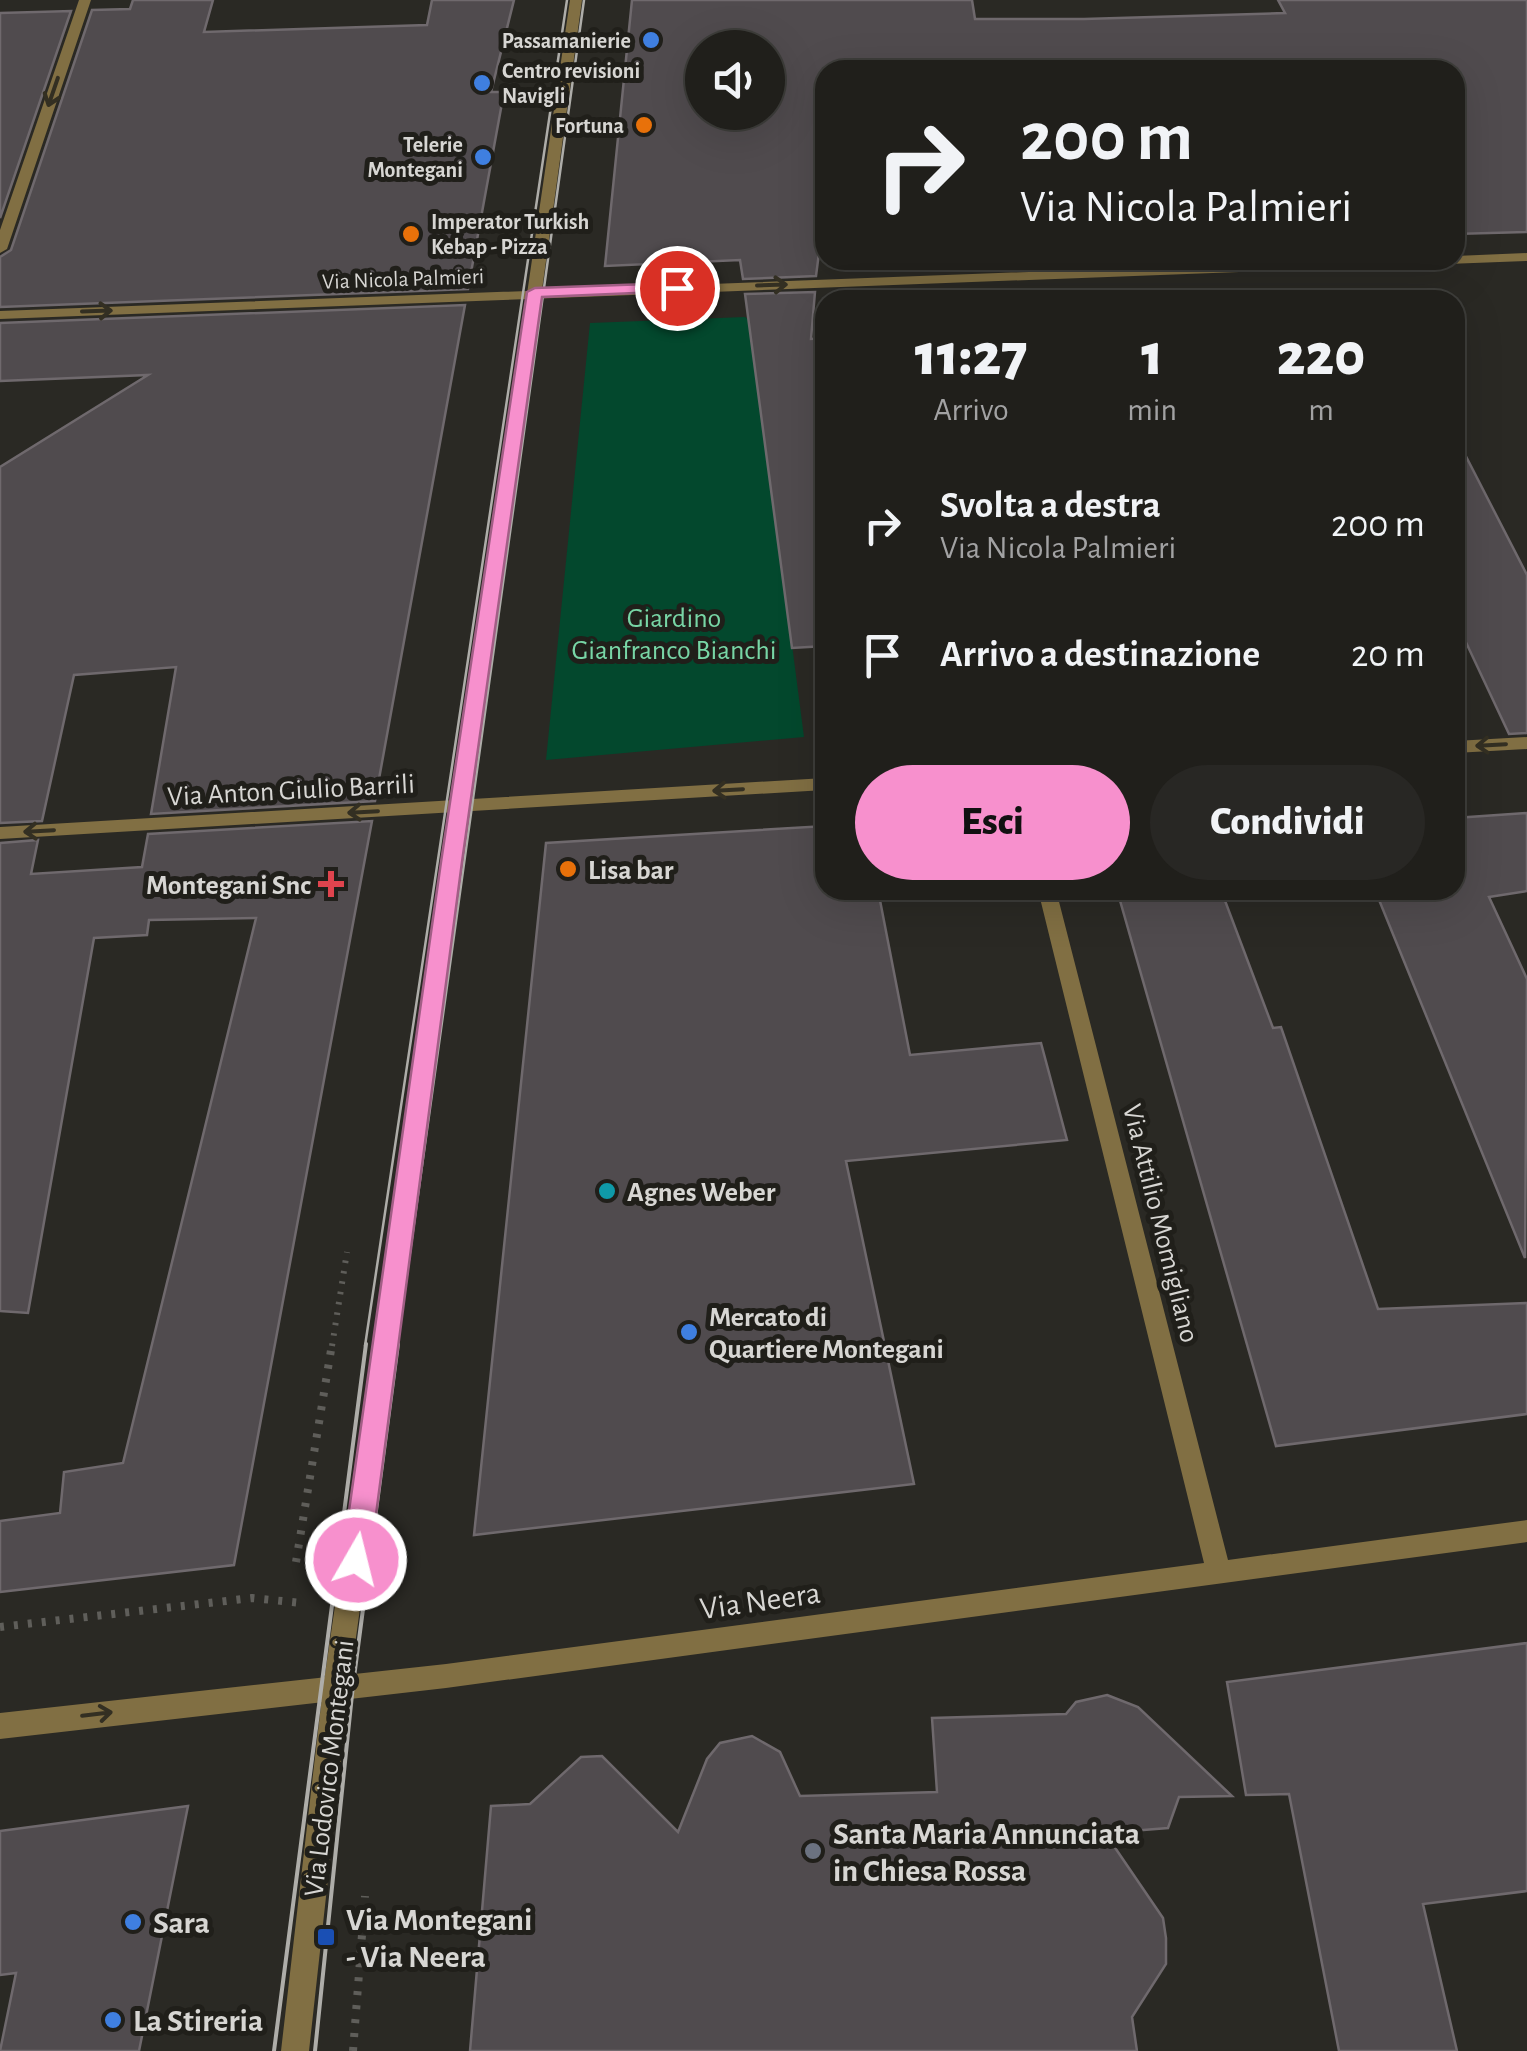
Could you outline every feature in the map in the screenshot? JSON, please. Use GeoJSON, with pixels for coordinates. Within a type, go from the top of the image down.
{"type":"FeatureCollection","features":[{"type":"Feature","properties":{"kind":"street"},"geometry":{"type":"LineString","coordinates":[[0,249],[84,0]]}},
{"type":"Feature","properties":{"kind":"street","name":"Via Lodovico Montegani"},"geometry":{"type":"LineString","coordinates":[[295,2051],[336,1688],[576,0]]}},
{"type":"Feature","properties":{"kind":"street","name":"Via Nicola Palmieri"},"geometry":{"type":"LineString","coordinates":[[1465,260],[1527,258]]}},
{"type":"Feature","properties":{"kind":"street","name":"Via Nicola Palmieri"},"geometry":{"type":"LineString","coordinates":[[0,315],[1177,270]]}},
{"type":"Feature","properties":{"kind":"street"},"geometry":{"type":"LineString","coordinates":[[1465,746],[1527,743]]}},
{"type":"Feature","properties":{"kind":"street","name":"Via Anton Giulio Barrili"},"geometry":{"type":"LineString","coordinates":[[0,833],[815,785]]}},
{"type":"Feature","properties":{"kind":"street","name":"Via Attilio Momigliano"},"geometry":{"type":"LineString","coordinates":[[1050,900],[1218,1570]]}},
{"type":"Feature","properties":{"kind":"street","name":"Via Neera"},"geometry":{"type":"LineString","coordinates":[[0,1726],[336,1688],[1527,1531]]}},
{"type":"Feature","properties":{"kind":"path"},"geometry":{"type":"LineString","coordinates":[[296,1562],[348,1246]]}},
{"type":"Feature","properties":{"kind":"path"},"geometry":{"type":"LineString","coordinates":[[0,1627],[252,1598],[349,1608]]}},
{"type":"Feature","properties":{"kind":"path"},"geometry":{"type":"LineString","coordinates":[[353,2051],[366,1878]]}},
{"type":"Feature","properties":{"kind":"green space","name":"Giardino Gianfranco Bianchi"},"geometry":{"type":"Polygon","coordinates":[[[745,317],[750,321],[804,737],[546,760],[590,323],[745,317]]]}},
{"type":"Feature","properties":{"kind":"building"},"geometry":{"type":"Polygon","coordinates":[[[133,0],[213,0],[204,32],[427,25],[432,0],[514,0],[491,92],[504,92],[468,289],[0,307],[0,257],[11,250],[92,10],[130,9],[133,0]]]}},
{"type":"Feature","properties":{"kind":"building"},"geometry":{"type":"Polygon","coordinates":[[[632,0],[972,0],[975,19],[1084,19],[1285,13],[1278,0],[1527,0],[1527,232],[1465,234],[1465,60],[815,60],[816,276],[743,279],[740,260],[605,266],[632,0]]]}},
{"type":"Feature","properties":{"kind":"building"},"geometry":{"type":"Polygon","coordinates":[[[71,11],[0,218],[0,13],[71,11]]]}},
{"type":"Feature","properties":{"kind":"building"},"geometry":{"type":"Polygon","coordinates":[[[815,292],[811,339],[815,339],[815,647],[792,648],[745,294],[815,292]]]}},
{"type":"Feature","properties":{"kind":"building"},"geometry":{"type":"Polygon","coordinates":[[[465,305],[375,801],[151,814],[176,667],[74,675],[42,821],[0,823],[0,467],[148,375],[0,381],[0,323],[465,305]]]}},
{"type":"Feature","properties":{"kind":"building"},"geometry":{"type":"Polygon","coordinates":[[[1465,454],[1527,575],[1527,733],[1509,734],[1465,640],[1465,454]]]}},
{"type":"Feature","properties":{"kind":"building"},"geometry":{"type":"Polygon","coordinates":[[[1527,813],[1527,891],[1489,897],[1527,979],[1525,1258],[1379,900],[1465,900],[1465,817],[1527,813]]]}},
{"type":"Feature","properties":{"kind":"building"},"geometry":{"type":"Polygon","coordinates":[[[372,821],[234,1565],[0,1592],[0,1521],[60,1513],[64,1472],[123,1463],[256,918],[149,920],[147,935],[94,938],[28,1313],[0,1311],[0,843],[38,840],[31,874],[142,867],[148,834],[372,821]]]}},
{"type":"Feature","properties":{"kind":"building"},"geometry":{"type":"Polygon","coordinates":[[[815,827],[815,900],[880,900],[910,1055],[1041,1043],[1067,1140],[846,1161],[914,1484],[474,1535],[546,843],[815,827]]]}},
{"type":"Feature","properties":{"kind":"building"},"geometry":{"type":"Polygon","coordinates":[[[1120,900],[1225,900],[1273,1028],[1281,1027],[1378,1309],[1527,1303],[1527,1414],[1276,1446],[1120,900]]]}},
{"type":"Feature","properties":{"kind":"building"},"geometry":{"type":"Polygon","coordinates":[[[1527,1643],[1527,1891],[1423,1904],[1457,2051],[1339,2051],[1289,1794],[1246,1795],[1227,1682],[1527,1643]]]}},
{"type":"Feature","properties":{"kind":"building","name":"Santa Maria Annunciata in Chiesa Rossa"},"geometry":{"type":"Polygon","coordinates":[[[1107,1695],[1138,1707],[1232,1796],[1179,1797],[1168,1828],[1105,1833],[1163,1918],[1166,1938],[1166,1964],[1132,2017],[1137,2051],[470,2051],[491,1806],[530,1804],[581,1757],[602,1756],[678,1832],[707,1759],[720,1743],[752,1736],[780,1752],[800,1796],[937,1792],[932,1718],[1066,1714],[1076,1702],[1107,1695]]]}},
{"type":"Feature","properties":{"kind":"building"},"geometry":{"type":"Polygon","coordinates":[[[188,1806],[139,2051],[0,2051],[16,1973],[0,1975],[0,1831],[188,1806]]]}},
{"type":"Feature","properties":{"kind":"tram line"},"geometry":{"type":"LineString","coordinates":[[365,1346],[567,0]]}},
{"type":"Feature","properties":{"kind":"tram line"},"geometry":{"type":"LineString","coordinates":[[397,1346],[584,0]]}},
{"type":"Feature","properties":{"kind":"tram line"},"geometry":{"type":"LineString","coordinates":[[274,2051],[366,1344]]}},
{"type":"Feature","properties":{"kind":"tram line"},"geometry":{"type":"LineString","coordinates":[[315,2051],[353,1685],[398,1344]]}},
{"type":"Feature","properties":{"kind":"place","name":"Passamanierie"},"geometry":{"type":"Point","coordinates":[651,40]}},
{"type":"Feature","properties":{"kind":"place","name":"Centro revisioni Navigli"},"geometry":{"type":"Point","coordinates":[482,83]}},
{"type":"Feature","properties":{"kind":"place","name":"Fortuna"},"geometry":{"type":"Point","coordinates":[644,125]}},
{"type":"Feature","properties":{"kind":"place","name":"Telerie Montegani"},"geometry":{"type":"Point","coordinates":[483,157]}},
{"type":"Feature","properties":{"kind":"place","name":"Imperator Turkish Kebap - Pizza"},"geometry":{"type":"Point","coordinates":[411,234]}},
{"type":"Feature","properties":{"kind":"place","name":"Lisa bar"},"geometry":{"type":"Point","coordinates":[568,869]}},
{"type":"Feature","properties":{"kind":"place","name":"Montegani Snc"},"geometry":{"type":"Point","coordinates":[331,884]}},
{"type":"Feature","properties":{"kind":"place","name":"Agnes Weber"},"geometry":{"type":"Point","coordinates":[607,1191]}},
{"type":"Feature","properties":{"kind":"place","name":"Mercato di Quartiere Montegani"},"geometry":{"type":"Point","coordinates":[689,1332]}},
{"type":"Feature","properties":{"kind":"place","name":"Santa Maria Annunciata in Chiesa Rossa"},"geometry":{"type":"Point","coordinates":[813,1851]}},
{"type":"Feature","properties":{"kind":"place","name":"Sara"},"geometry":{"type":"Point","coordinates":[133,1922]}},
{"type":"Feature","properties":{"kind":"place","name":"Via Montegani - Via Neera"},"geometry":{"type":"Point","coordinates":[326,1937]}},
{"type":"Feature","properties":{"kind":"place","name":"La Stireria"},"geometry":{"type":"Point","coordinates":[113,2020]}},
{"type":"Feature","properties":{"kind":"route"},"geometry":{"type":"LineString","coordinates":[[356,1560],[451,862],[535,292],[677,288]]}}]}
